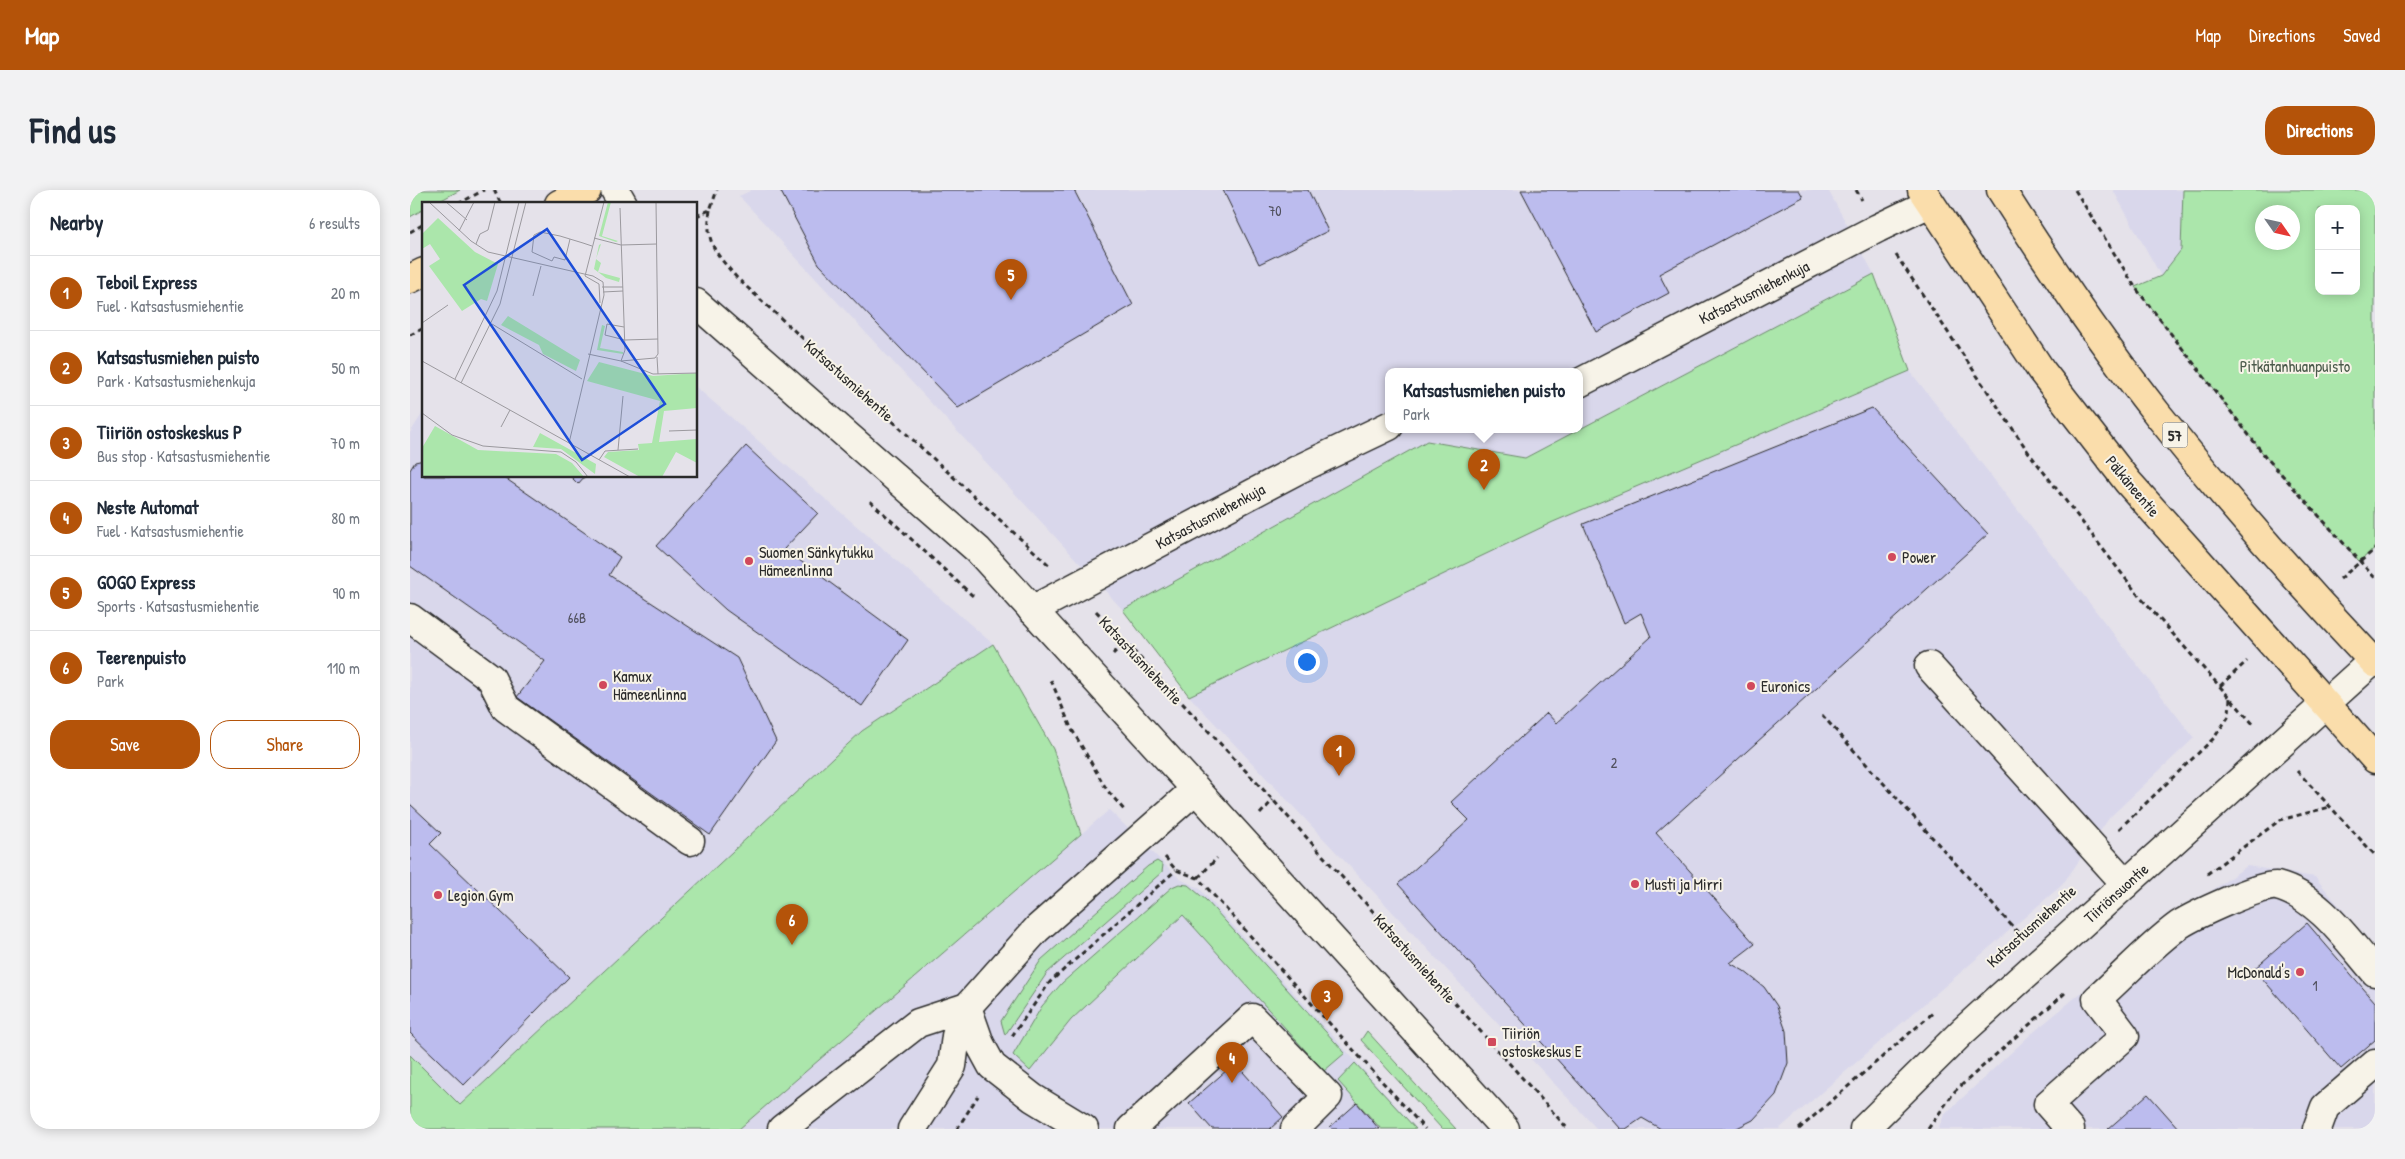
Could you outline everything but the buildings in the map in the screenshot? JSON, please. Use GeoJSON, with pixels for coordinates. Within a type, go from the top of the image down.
{"type":"FeatureCollection","features":[{"type":"Feature","properties":{"kind":"main road"},"geometry":{"type":"LineString","coordinates":[[563,202],[587,190]]}},
{"type":"Feature","properties":{"kind":"main road","name":"57"},"geometry":{"type":"LineString","coordinates":[[2000,190],[2090,321],[2158,415],[2231,503],[2374,661]]}},
{"type":"Feature","properties":{"kind":"main road","name":"Pälkäneentie"},"geometry":{"type":"LineString","coordinates":[[1926,197],[2041,370],[2128,482],[2324,705],[2375,759]]}},
{"type":"Feature","properties":{"kind":"main road"},"geometry":{"type":"LineString","coordinates":[[410,279],[422,273]]}},
{"type":"Feature","properties":{"kind":"street"},"geometry":{"type":"LineString","coordinates":[[615,190],[622,202]]}},
{"type":"Feature","properties":{"kind":"street","name":"Katsastusmiehenkuja"},"geometry":{"type":"LineString","coordinates":[[1583,381],[1878,228],[1926,197]]}},
{"type":"Feature","properties":{"kind":"street"},"geometry":{"type":"LineString","coordinates":[[698,305],[978,550],[1505,1129]]}},
{"type":"Feature","properties":{"kind":"street","name":"Katsastusmiehenkuja"},"geometry":{"type":"LineString","coordinates":[[1032,610],[1299,469],[1385,428]]}},
{"type":"Feature","properties":{"kind":"street"},"geometry":{"type":"LineString","coordinates":[[410,618],[491,678],[506,708],[690,842]]}},
{"type":"Feature","properties":{"kind":"street","name":"Tiiriönsuontie"},"geometry":{"type":"LineString","coordinates":[[1864,1129],[1963,1031],[2374,661]]}},
{"type":"Feature","properties":{"kind":"street"},"geometry":{"type":"LineString","coordinates":[[1929,666],[2126,884]]}},
{"type":"Feature","properties":{"kind":"street"},"geometry":{"type":"LineString","coordinates":[[912,1129],[952,1066],[956,1036],[967,1007],[1037,929],[1196,789]]}},
{"type":"Feature","properties":{"kind":"street"},"geometry":{"type":"LineString","coordinates":[[2070,1129],[2048,1104],[2125,1036],[2097,999],[2180,925],[2252,890],[2275,886],[2302,897],[2330,920],[2375,972]]}},
{"type":"Feature","properties":{"kind":"street"},"geometry":{"type":"LineString","coordinates":[[967,1007],[980,1044],[992,1066],[1034,1098],[1084,1129]]}},
{"type":"Feature","properties":{"kind":"street"},"geometry":{"type":"LineString","coordinates":[[782,1129],[918,1023],[967,1007]]}},
{"type":"Feature","properties":{"kind":"street"},"geometry":{"type":"LineString","coordinates":[[1131,1129],[1252,1018],[1328,1096],[1294,1129]]}},
{"type":"Feature","properties":{"kind":"street"},"geometry":{"type":"LineString","coordinates":[[2317,1129],[2325,1107],[2375,1064]]}},
{"type":"Feature","properties":{"kind":"path"},"geometry":{"type":"LineString","coordinates":[[462,202],[484,190]]}},
{"type":"Feature","properties":{"kind":"path"},"geometry":{"type":"LineString","coordinates":[[494,190],[500,202]]}},
{"type":"Feature","properties":{"kind":"path","name":"Katsastusmiehentie"},"geometry":{"type":"LineString","coordinates":[[718,190],[710,210],[707,229],[715,252],[737,278],[1074,588],[1273,800],[1568,1129]]}},
{"type":"Feature","properties":{"kind":"path"},"geometry":{"type":"LineString","coordinates":[[1856,190],[1878,228],[2029,453],[2139,596],[2276,749],[2375,855]]}},
{"type":"Feature","properties":{"kind":"path"},"geometry":{"type":"LineString","coordinates":[[2075,190],[2136,287],[2265,456],[2375,578]]}},
{"type":"Feature","properties":{"kind":"path"},"geometry":{"type":"LineString","coordinates":[[698,215],[710,210]]}},
{"type":"Feature","properties":{"kind":"path"},"geometry":{"type":"LineString","coordinates":[[410,232],[422,225]]}},
{"type":"Feature","properties":{"kind":"path"},"geometry":{"type":"LineString","coordinates":[[410,334],[422,329]]}},
{"type":"Feature","properties":{"kind":"path"},"geometry":{"type":"LineString","coordinates":[[868,500],[978,600]]}},
{"type":"Feature","properties":{"kind":"path"},"geometry":{"type":"LineString","coordinates":[[1046,672],[1056,689],[1071,728],[1107,790],[1176,870],[1198,878],[1425,1129]]}},
{"type":"Feature","properties":{"kind":"path"},"geometry":{"type":"LineString","coordinates":[[2099,855],[2125,821],[2214,738],[2229,716],[2230,697]]}},
{"type":"Feature","properties":{"kind":"path"},"geometry":{"type":"LineString","coordinates":[[1822,715],[2021,936]]}},
{"type":"Feature","properties":{"kind":"path"},"geometry":{"type":"LineString","coordinates":[[957,1129],[980,1092],[992,1066],[1050,982],[1176,870]]}},
{"type":"Feature","properties":{"kind":"path","name":"Katsastusmiehentie"},"geometry":{"type":"LineString","coordinates":[[2014,943],[2028,930]]}},
{"type":"Feature","properties":{"kind":"path"},"geometry":{"type":"LineString","coordinates":[[1798,1129],[1941,1006]]}},
{"type":"Feature","properties":{"kind":"shaded area"},"geometry":{"type":"Polygon","coordinates":[[[752,190],[1828,190],[1874,274],[1583,427],[1583,368],[1385,368],[1385,433],[1572,433],[1525,458],[1427,441],[1123,610],[739,196],[752,190]]]}},
{"type":"Feature","properties":{"kind":"shaded area"},"geometry":{"type":"Polygon","coordinates":[[[2113,190],[2183,190],[2181,250],[2161,276],[2113,190]]]}},
{"type":"Feature","properties":{"kind":"shaded area"},"geometry":{"type":"Polygon","coordinates":[[[1910,371],[2194,738],[2110,817],[2062,885],[1779,1129],[1597,1129],[1189,696],[1553,522],[1910,371]]]}},
{"type":"Feature","properties":{"kind":"shaded area"},"geometry":{"type":"Polygon","coordinates":[[[698,389],[993,644],[862,731],[460,1105],[410,1055],[410,433],[422,414],[422,478],[698,478],[698,389]]]}},
{"type":"Feature","properties":{"kind":"shaded area"},"geometry":{"type":"Polygon","coordinates":[[[1109,810],[1180,879],[1199,888],[1417,1129],[739,1129],[1109,810]]]}},
{"type":"Feature","properties":{"kind":"shaded area"},"geometry":{"type":"Polygon","coordinates":[[[2247,866],[2315,877],[2375,949],[2375,1129],[1938,1129],[1944,1115],[2029,1036],[2160,927],[2247,866]]]}},
{"type":"Feature","properties":{"kind":"green space"},"geometry":{"type":"Polygon","coordinates":[[[410,190],[460,190],[438,202],[422,202],[422,210],[410,217],[410,190]]]}},
{"type":"Feature","properties":{"kind":"green space","name":"Pitkätanhuanpuisto"},"geometry":{"type":"Polygon","coordinates":[[[2183,190],[2375,190],[2375,549],[2359,561],[2265,456],[2135,287],[2161,276],[2181,250],[2183,190]]]}},
{"type":"Feature","properties":{"kind":"green space"},"geometry":{"type":"Polygon","coordinates":[[[1874,274],[1910,371],[1553,522],[1189,696],[1123,610],[1427,441],[1525,458],[1572,433],[1583,433],[1583,427],[1874,274]]]}},
{"type":"Feature","properties":{"kind":"green space"},"geometry":{"type":"Polygon","coordinates":[[[993,644],[1053,749],[1081,834],[739,1129],[410,1129],[410,1055],[460,1105],[862,731],[993,644]]]}},
{"type":"Feature","properties":{"kind":"green space"},"geometry":{"type":"Polygon","coordinates":[[[1157,861],[1163,865],[1162,872],[1047,973],[1005,1035],[1001,1021],[1041,960],[1148,866],[1157,861]]]}},
{"type":"Feature","properties":{"kind":"green space"},"geometry":{"type":"Polygon","coordinates":[[[1179,884],[1188,885],[1206,900],[1345,1053],[1324,1071],[1183,915],[1071,1020],[1030,1071],[1013,1055],[1042,1006],[1062,983],[1172,887],[1179,884]]]}},
{"type":"Feature","properties":{"kind":"green space"},"geometry":{"type":"Polygon","coordinates":[[[1367,1031],[1456,1129],[1442,1129],[1361,1040],[1367,1031]]]}},
{"type":"Feature","properties":{"kind":"green space"},"geometry":{"type":"Polygon","coordinates":[[[1355,1063],[1416,1129],[1381,1129],[1338,1081],[1355,1063]]]}},
{"type":"Feature","properties":{"kind":"place","name":"GOGO Express"},"geometry":{"type":"Point","coordinates":[1011,300]}},
{"type":"Feature","properties":{"kind":"place","name":"Katsastusmiehen puisto"},"geometry":{"type":"Point","coordinates":[1484,490]}},
{"type":"Feature","properties":{"kind":"place","name":"Power"},"geometry":{"type":"Point","coordinates":[1892,557]}},
{"type":"Feature","properties":{"kind":"place","name":"Suomen Sänkytukku Hämeenlinna"},"geometry":{"type":"Point","coordinates":[749,561]}},
{"type":"Feature","properties":{"kind":"place","name":"Kamux Hämeenlinna"},"geometry":{"type":"Point","coordinates":[603,685]}},
{"type":"Feature","properties":{"kind":"place","name":"Euronics"},"geometry":{"type":"Point","coordinates":[1751,686]}},
{"type":"Feature","properties":{"kind":"place","name":"Teboil Express"},"geometry":{"type":"Point","coordinates":[1339,776]}},
{"type":"Feature","properties":{"kind":"place","name":"Musti ja Mirri"},"geometry":{"type":"Point","coordinates":[1635,884]}},
{"type":"Feature","properties":{"kind":"place","name":"Legion Gym"},"geometry":{"type":"Point","coordinates":[438,895]}},
{"type":"Feature","properties":{"kind":"place","name":"Teerenpuisto"},"geometry":{"type":"Point","coordinates":[792,945]}},
{"type":"Feature","properties":{"kind":"place","name":"McDonald's"},"geometry":{"type":"Point","coordinates":[2300,972]}},
{"type":"Feature","properties":{"kind":"place","name":"Tiiriön ostoskeskus P"},"geometry":{"type":"Point","coordinates":[1327,1021]}},
{"type":"Feature","properties":{"kind":"place","name":"Tiiriön ostoskeskus E"},"geometry":{"type":"Point","coordinates":[1492,1042]}},
{"type":"Feature","properties":{"kind":"place","name":"Neste Automat"},"geometry":{"type":"Point","coordinates":[1232,1083]}}]}
